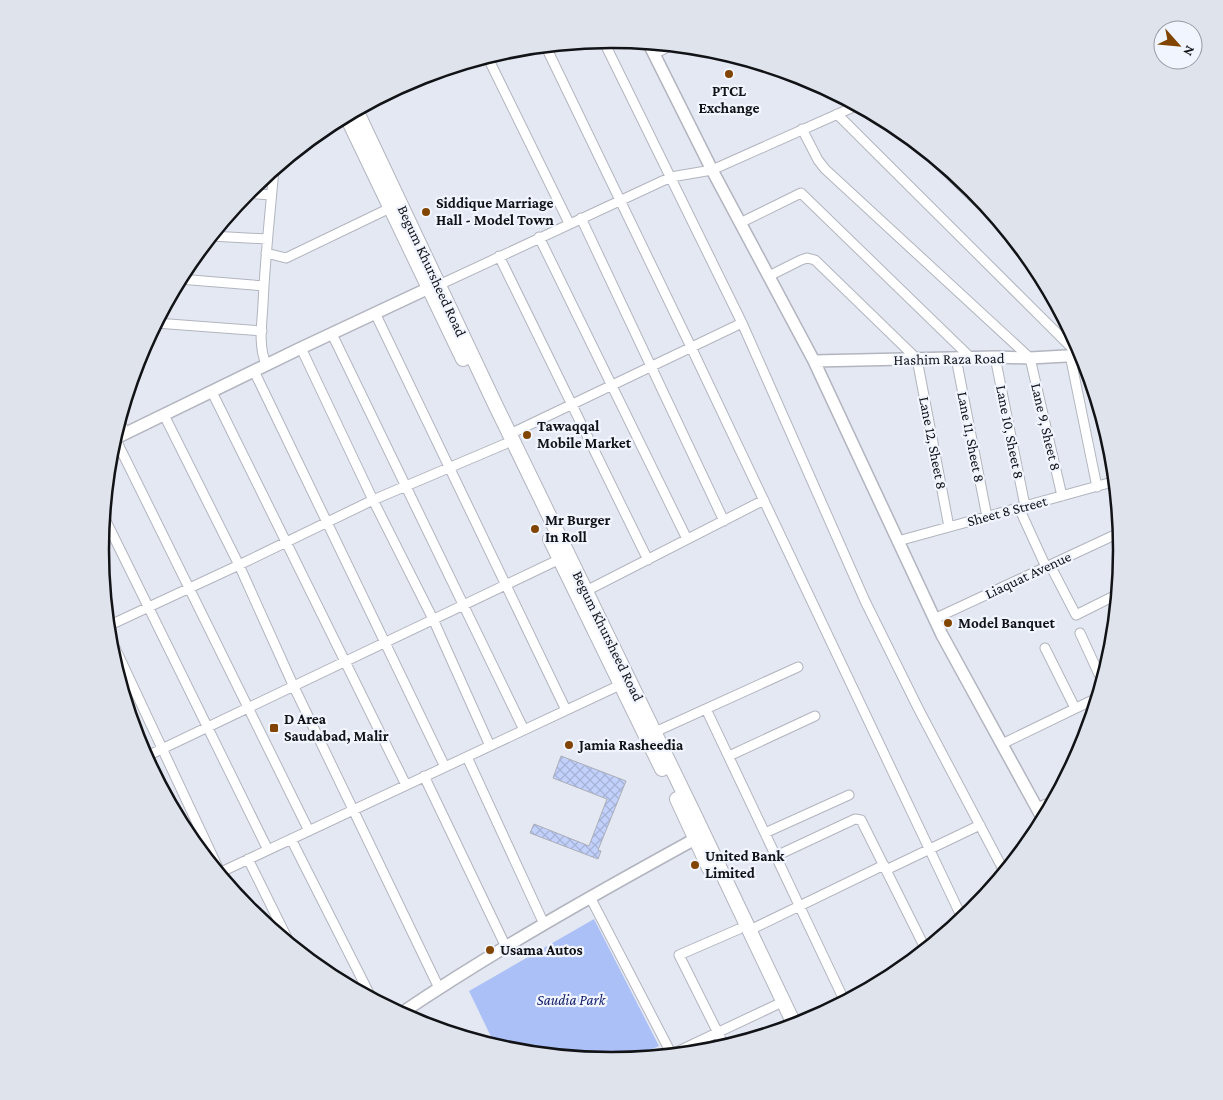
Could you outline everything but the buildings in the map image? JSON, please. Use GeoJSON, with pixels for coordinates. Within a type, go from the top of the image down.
{"type":"FeatureCollection","features":[{"type":"Feature","properties":{"kind":"main road","name":"Begum Khursheed Road"},"geometry":{"type":"LineString","coordinates":[[355,118],[390,208],[434,287]]}},
{"type":"Feature","properties":{"kind":"main road","name":"Begum Khursheed Road"},"geometry":{"type":"LineString","coordinates":[[356,118],[507,439],[586,591],[695,839],[791,1019]]}},
{"type":"Feature","properties":{"kind":"main road","name":"Begum Khursheed Road"},"geometry":{"type":"LineString","coordinates":[[536,498],[560,559],[620,685],[632,697],[655,732],[784,1022]]}},
{"type":"Feature","properties":{"kind":"street"},"geometry":{"type":"LineString","coordinates":[[607,48],[742,322],[865,601],[918,708],[1002,866]]}},
{"type":"Feature","properties":{"kind":"street"},"geometry":{"type":"LineString","coordinates":[[652,50],[712,170],[814,361],[934,618],[1040,813]]}},
{"type":"Feature","properties":{"kind":"street"},"geometry":{"type":"LineString","coordinates":[[654,54],[661,51]]}},
{"type":"Feature","properties":{"kind":"street"},"geometry":{"type":"LineString","coordinates":[[548,52],[691,347],[959,912]]}},
{"type":"Feature","properties":{"kind":"street"},"geometry":{"type":"LineString","coordinates":[[490,63],[569,224]]}},
{"type":"Feature","properties":{"kind":"street"},"geometry":{"type":"LineString","coordinates":[[123,434],[266,364],[671,177],[712,170],[851,108]]}},
{"type":"Feature","properties":{"kind":"street"},"geometry":{"type":"LineString","coordinates":[[837,114],[1072,350]]}},
{"type":"Feature","properties":{"kind":"street"},"geometry":{"type":"LineString","coordinates":[[802,130],[825,169],[1030,358]]}},
{"type":"Feature","properties":{"kind":"street"},"geometry":{"type":"LineString","coordinates":[[266,364],[261,352],[266,253],[273,179]]}},
{"type":"Feature","properties":{"kind":"street"},"geometry":{"type":"LineString","coordinates":[[740,222],[801,193],[971,358]]}},
{"type":"Feature","properties":{"kind":"street"},"geometry":{"type":"LineString","coordinates":[[257,194],[271,195]]}},
{"type":"Feature","properties":{"kind":"street"},"geometry":{"type":"LineString","coordinates":[[266,253],[286,258],[390,208]]}},
{"type":"Feature","properties":{"kind":"street"},"geometry":{"type":"LineString","coordinates":[[581,218],[724,521]]}},
{"type":"Feature","properties":{"kind":"street"},"geometry":{"type":"LineString","coordinates":[[219,237],[267,240]]}},
{"type":"Feature","properties":{"kind":"street"},"geometry":{"type":"LineString","coordinates":[[539,237],[688,539]]}},
{"type":"Feature","properties":{"kind":"street"},"geometry":{"type":"LineString","coordinates":[[499,256],[648,560]]}},
{"type":"Feature","properties":{"kind":"street"},"geometry":{"type":"LineString","coordinates":[[769,276],[801,260],[807,258],[815,260],[917,359]]}},
{"type":"Feature","properties":{"kind":"street"},"geometry":{"type":"LineString","coordinates":[[188,280],[264,286]]}},
{"type":"Feature","properties":{"kind":"street"},"geometry":{"type":"LineString","coordinates":[[375,314],[566,710]]}},
{"type":"Feature","properties":{"kind":"street"},"geometry":{"type":"LineString","coordinates":[[114,623],[373,500],[449,468],[572,404],[742,322]]}},
{"type":"Feature","properties":{"kind":"street"},"geometry":{"type":"LineString","coordinates":[[163,324],[262,331]]}},
{"type":"Feature","properties":{"kind":"street"},"geometry":{"type":"LineString","coordinates":[[332,334],[524,730]]}},
{"type":"Feature","properties":{"kind":"street"},"geometry":{"type":"LineString","coordinates":[[301,348],[373,500],[433,619],[490,746]]}},
{"type":"Feature","properties":{"kind":"street","name":"Hashim Raza Road"},"geometry":{"type":"LineString","coordinates":[[814,361],[1030,358],[1075,355]]}},
{"type":"Feature","properties":{"kind":"street","name":"Lane 10, Sheet 8"},"geometry":{"type":"LineString","coordinates":[[995,357],[1022,507],[1048,566],[1076,615],[1112,597]]}},
{"type":"Feature","properties":{"kind":"street","name":"Lane 11, Sheet 8"},"geometry":{"type":"LineString","coordinates":[[956,358],[987,517]]}},
{"type":"Feature","properties":{"kind":"street","name":"Lane 9, Sheet 8"},"geometry":{"type":"LineString","coordinates":[[1030,358],[1062,496]]}},
{"type":"Feature","properties":{"kind":"street","name":"Lane 12, Sheet 8"},"geometry":{"type":"LineString","coordinates":[[917,359],[949,527]]}},
{"type":"Feature","properties":{"kind":"street"},"geometry":{"type":"LineString","coordinates":[[1078,365],[1097,486]]}},
{"type":"Feature","properties":{"kind":"street"},"geometry":{"type":"LineString","coordinates":[[254,371],[445,767]]}},
{"type":"Feature","properties":{"kind":"street"},"geometry":{"type":"LineString","coordinates":[[212,392],[406,785]]}},
{"type":"Feature","properties":{"kind":"street"},"geometry":{"type":"LineString","coordinates":[[164,415],[239,565],[294,687],[439,988]]}},
{"type":"Feature","properties":{"kind":"street"},"geometry":{"type":"LineString","coordinates":[[124,429],[126,433]]}},
{"type":"Feature","properties":{"kind":"street"},"geometry":{"type":"LineString","coordinates":[[120,449],[308,830]]}},
{"type":"Feature","properties":{"kind":"street","name":"Sheet 8 Street"},"geometry":{"type":"LineString","coordinates":[[898,541],[1110,483]]}},
{"type":"Feature","properties":{"kind":"street"},"geometry":{"type":"LineString","coordinates":[[586,591],[764,500]]}},
{"type":"Feature","properties":{"kind":"street"},"geometry":{"type":"LineString","coordinates":[[110,529],[268,850]]}},
{"type":"Feature","properties":{"kind":"street","name":"Liaquat Avenue"},"geometry":{"type":"LineString","coordinates":[[934,618],[1114,535]]}},
{"type":"Feature","properties":{"kind":"street"},"geometry":{"type":"LineString","coordinates":[[152,754],[560,559]]}},
{"type":"Feature","properties":{"kind":"street"},"geometry":{"type":"LineString","coordinates":[[1080,633],[1098,673]]}},
{"type":"Feature","properties":{"kind":"street"},"geometry":{"type":"LineString","coordinates":[[1045,648],[1075,708]]}},
{"type":"Feature","properties":{"kind":"street"},"geometry":{"type":"LineString","coordinates":[[123,665],[211,853]]}},
{"type":"Feature","properties":{"kind":"street"},"geometry":{"type":"LineString","coordinates":[[655,732],[798,667]]}},
{"type":"Feature","properties":{"kind":"street"},"geometry":{"type":"LineString","coordinates":[[225,870],[620,685]]}},
{"type":"Feature","properties":{"kind":"street"},"geometry":{"type":"LineString","coordinates":[[1002,744],[1090,701]]}},
{"type":"Feature","properties":{"kind":"street"},"geometry":{"type":"LineString","coordinates":[[706,709],[842,996]]}},
{"type":"Feature","properties":{"kind":"street"},"geometry":{"type":"LineString","coordinates":[[729,756],[815,716]]}},
{"type":"Feature","properties":{"kind":"street"},"geometry":{"type":"LineString","coordinates":[[467,757],[544,924]]}},
{"type":"Feature","properties":{"kind":"street"},"geometry":{"type":"LineString","coordinates":[[424,776],[506,947]]}},
{"type":"Feature","properties":{"kind":"street"},"geometry":{"type":"LineString","coordinates":[[765,833],[849,794]]}},
{"type":"Feature","properties":{"kind":"street"},"geometry":{"type":"LineString","coordinates":[[1037,808],[1045,805]]}},
{"type":"Feature","properties":{"kind":"street"},"geometry":{"type":"LineString","coordinates":[[776,856],[855,819],[859,819],[863,822],[923,944]]}},
{"type":"Feature","properties":{"kind":"street"},"geometry":{"type":"LineString","coordinates":[[722,1040],[679,955],[744,930],[930,850],[980,825]]}},
{"type":"Feature","properties":{"kind":"street"},"geometry":{"type":"LineString","coordinates":[[290,839],[367,989]]}},
{"type":"Feature","properties":{"kind":"street"},"geometry":{"type":"LineString","coordinates":[[407,1009],[544,924],[695,839]]}},
{"type":"Feature","properties":{"kind":"street"},"geometry":{"type":"LineString","coordinates":[[248,859],[283,931]]}},
{"type":"Feature","properties":{"kind":"street"},"geometry":{"type":"LineString","coordinates":[[590,897],[668,1049]]}},
{"type":"Feature","properties":{"kind":"street"},"geometry":{"type":"LineString","coordinates":[[690,1046],[776,1005]]}},
{"type":"Feature","properties":{"kind":"green space","name":"Saudia Park"},"geometry":{"type":"Polygon","coordinates":[[[594,919],[659,1046],[644,1051],[579,1051],[513,1043],[491,1038],[469,991],[594,919]]]}},
{"type":"Feature","properties":{"kind":"place","name":"PTCL Exchange"},"geometry":{"type":"Point","coordinates":[729,74]}},
{"type":"Feature","properties":{"kind":"place","name":"Siddique Marriage Hall - Model Town"},"geometry":{"type":"Point","coordinates":[426,212]}},
{"type":"Feature","properties":{"kind":"place","name":"Tawaqqal Mobile Market"},"geometry":{"type":"Point","coordinates":[527,435]}},
{"type":"Feature","properties":{"kind":"place","name":"Mr Burger In Roll"},"geometry":{"type":"Point","coordinates":[535,529]}},
{"type":"Feature","properties":{"kind":"place","name":"Model Banquet"},"geometry":{"type":"Point","coordinates":[948,623]}},
{"type":"Feature","properties":{"kind":"place","name":"D Area Saudabad, Malir"},"geometry":{"type":"Point","coordinates":[274,728]}},
{"type":"Feature","properties":{"kind":"place","name":"Jamia Rasheedia"},"geometry":{"type":"Point","coordinates":[569,745]}},
{"type":"Feature","properties":{"kind":"place","name":"United Bank Limited"},"geometry":{"type":"Point","coordinates":[695,865]}},
{"type":"Feature","properties":{"kind":"place","name":"Usama Autos"},"geometry":{"type":"Point","coordinates":[490,950]}}]}
